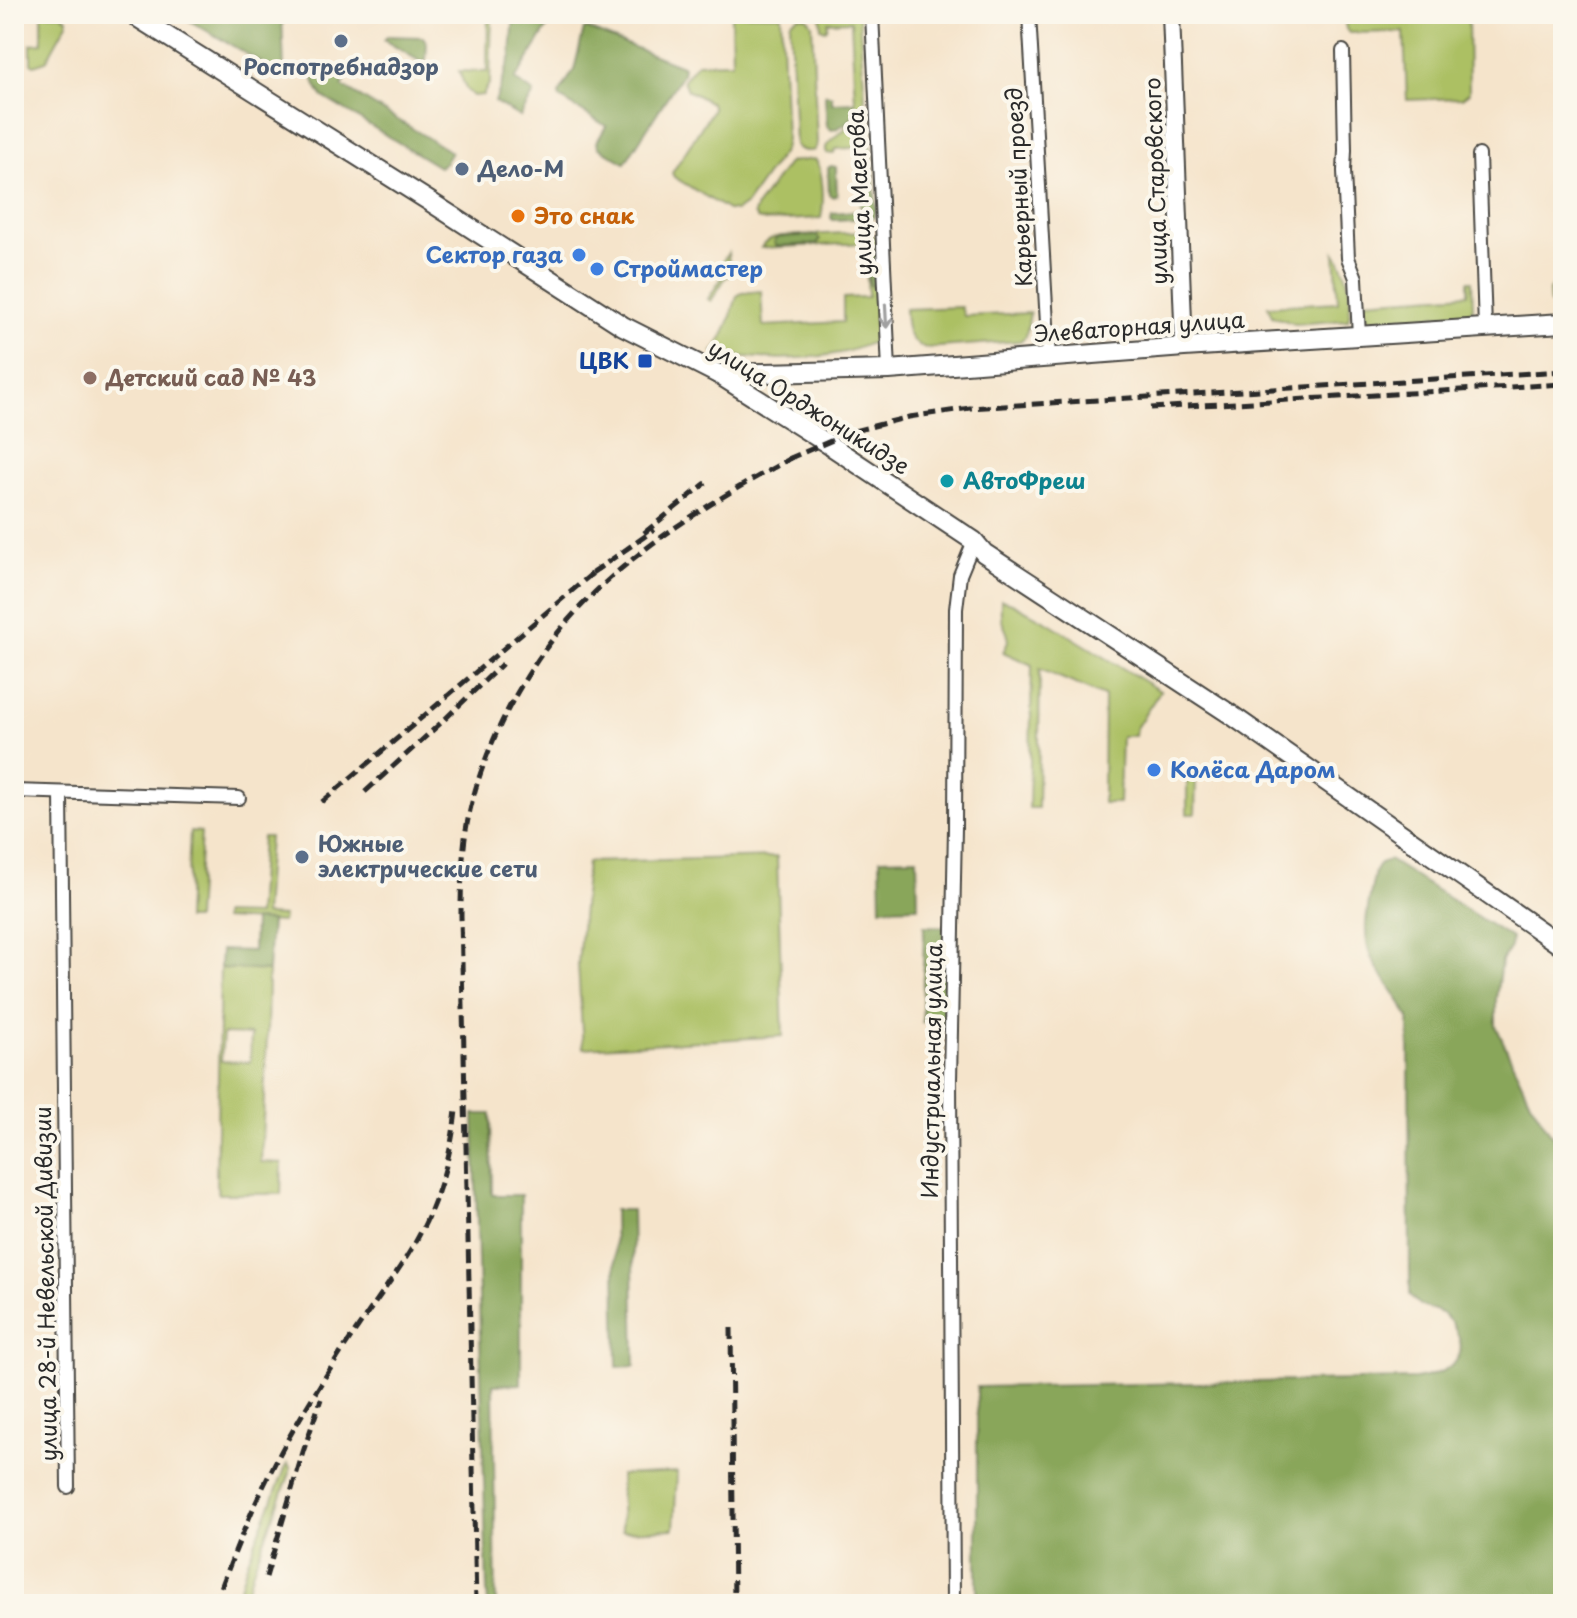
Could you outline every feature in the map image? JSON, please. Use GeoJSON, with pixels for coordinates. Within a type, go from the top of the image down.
{"type":"FeatureCollection","features":[{"type":"Feature","properties":{"kind":"main road","name":"улица Орджоникидзе"},"geometry":{"type":"LineString","coordinates":[[132,14],[623,326],[718,374],[825,442],[974,541],[984,553],[1230,714],[1563,947]]}},
{"type":"Feature","properties":{"kind":"main road","name":"Элеваторная улица"},"geometry":{"type":"LineString","coordinates":[[718,374],[889,370],[1184,347],[1563,323]]}},
{"type":"Feature","properties":{"kind":"street","name":"улица Маегова"},"geometry":{"type":"LineString","coordinates":[[872,14],[889,370]]}},
{"type":"Feature","properties":{"kind":"street","name":"Карьерный проезд"},"geometry":{"type":"LineString","coordinates":[[1029,14],[1049,358]]}},
{"type":"Feature","properties":{"kind":"street","name":"улица Старовского"},"geometry":{"type":"LineString","coordinates":[[1171,14],[1184,347]]}},
{"type":"Feature","properties":{"kind":"street"},"geometry":{"type":"LineString","coordinates":[[1343,51],[1348,258],[1356,278],[1359,336]]}},
{"type":"Feature","properties":{"kind":"street"},"geometry":{"type":"LineString","coordinates":[[1479,155],[1485,327]]}},
{"type":"Feature","properties":{"kind":"street","name":"Индустриальная улица"},"geometry":{"type":"LineString","coordinates":[[953,1604],[950,1080],[956,609],[960,575],[974,541]]}},
{"type":"Feature","properties":{"kind":"street"},"geometry":{"type":"LineString","coordinates":[[14,791],[239,798]]}},
{"type":"Feature","properties":{"kind":"street","name":"улица 28-й Невельской Дивизии"},"geometry":{"type":"LineString","coordinates":[[61,793],[68,1487]]}},
{"type":"Feature","properties":{"kind":"green space"},"geometry":{"type":"Polygon","coordinates":[[[42,14],[62,14],[67,23],[46,61],[34,65],[31,63],[31,44],[42,43],[42,14]]]}},
{"type":"Feature","properties":{"kind":"green space"},"geometry":{"type":"Polygon","coordinates":[[[178,14],[282,14],[284,71],[276,71],[178,14]]]}},
{"type":"Feature","properties":{"kind":"green space"},"geometry":{"type":"Polygon","coordinates":[[[488,14],[492,14],[490,82],[483,95],[473,96],[466,89],[459,71],[487,72],[488,14]]]}},
{"type":"Feature","properties":{"kind":"green space"},"geometry":{"type":"Polygon","coordinates":[[[514,14],[567,14],[552,20],[515,80],[534,93],[520,117],[495,102],[511,56],[514,14]]]}},
{"type":"Feature","properties":{"kind":"green space"},"geometry":{"type":"Polygon","coordinates":[[[733,14],[781,15],[786,139],[784,150],[746,204],[736,211],[728,210],[672,173],[713,109],[711,103],[687,90],[683,80],[697,63],[732,62],[733,14]]]}},
{"type":"Feature","properties":{"kind":"green space"},"geometry":{"type":"Polygon","coordinates":[[[820,14],[859,14],[865,98],[857,108],[851,21],[828,22],[825,30],[821,28],[820,14]]]}},
{"type":"Feature","properties":{"kind":"green space"},"geometry":{"type":"Polygon","coordinates":[[[1468,14],[1469,93],[1462,98],[1407,100],[1404,32],[1349,33],[1344,17],[1468,14]]]}},
{"type":"Feature","properties":{"kind":"green space"},"geometry":{"type":"Polygon","coordinates":[[[799,16],[807,17],[812,24],[817,144],[815,150],[810,151],[795,145],[790,22],[799,16]]]}},
{"type":"Feature","properties":{"kind":"green space"},"geometry":{"type":"Polygon","coordinates":[[[584,29],[683,68],[625,163],[598,147],[597,142],[606,126],[560,98],[559,94],[574,70],[584,29]]]}},
{"type":"Feature","properties":{"kind":"green space"},"geometry":{"type":"Polygon","coordinates":[[[388,36],[423,37],[427,43],[426,61],[421,62],[384,40],[388,36]]]}},
{"type":"Feature","properties":{"kind":"green space"},"geometry":{"type":"Polygon","coordinates":[[[14,42],[23,50],[24,63],[17,76],[14,76],[14,42]]]}},
{"type":"Feature","properties":{"kind":"green space"},"geometry":{"type":"Polygon","coordinates":[[[313,71],[351,72],[342,86],[451,152],[445,162],[439,167],[323,97],[313,71]]]}},
{"type":"Feature","properties":{"kind":"green space"},"geometry":{"type":"Polygon","coordinates":[[[826,94],[832,96],[832,103],[855,102],[850,120],[832,130],[827,127],[826,94]]]}},
{"type":"Feature","properties":{"kind":"green space"},"geometry":{"type":"Polygon","coordinates":[[[865,108],[868,142],[857,147],[836,149],[833,154],[826,153],[829,143],[865,108]]]}},
{"type":"Feature","properties":{"kind":"green space"},"geometry":{"type":"Polygon","coordinates":[[[866,144],[872,147],[876,210],[873,218],[833,220],[832,213],[861,209],[858,148],[866,144]]]}},
{"type":"Feature","properties":{"kind":"green space"},"geometry":{"type":"Polygon","coordinates":[[[815,159],[822,179],[821,218],[757,219],[754,214],[757,206],[789,162],[815,159]]]}},
{"type":"Feature","properties":{"kind":"green space"},"geometry":{"type":"Polygon","coordinates":[[[836,167],[837,195],[833,197],[829,195],[828,168],[836,167]]]}},
{"type":"Feature","properties":{"kind":"green space"},"geometry":{"type":"Polygon","coordinates":[[[1563,186],[1563,303],[1550,304],[1549,290],[1560,278],[1556,187],[1563,186]]]}},
{"type":"Feature","properties":{"kind":"green space"},"geometry":{"type":"Polygon","coordinates":[[[867,232],[876,238],[881,330],[876,341],[845,352],[809,357],[760,358],[713,352],[725,332],[737,296],[742,293],[761,291],[763,326],[843,322],[843,298],[868,297],[865,243],[761,248],[781,236],[867,232]]]}},
{"type":"Feature","properties":{"kind":"green space"},"geometry":{"type":"Polygon","coordinates":[[[816,235],[820,240],[817,244],[777,246],[774,243],[780,237],[816,235]]]}},
{"type":"Feature","properties":{"kind":"green space"},"geometry":{"type":"Polygon","coordinates":[[[869,249],[876,252],[877,281],[874,287],[869,283],[869,249]]]}},
{"type":"Feature","properties":{"kind":"green space"},"geometry":{"type":"Polygon","coordinates":[[[1335,252],[1348,285],[1348,320],[1295,324],[1272,316],[1268,306],[1338,302],[1335,252]]]}},
{"type":"Feature","properties":{"kind":"green space"},"geometry":{"type":"Polygon","coordinates":[[[728,253],[730,276],[726,277],[711,301],[708,299],[723,276],[716,272],[728,253]]]}},
{"type":"Feature","properties":{"kind":"green space"},"geometry":{"type":"Polygon","coordinates":[[[1468,281],[1472,281],[1473,308],[1469,313],[1369,320],[1365,314],[1364,301],[1468,294],[1468,281]]]}},
{"type":"Feature","properties":{"kind":"green space"},"geometry":{"type":"Polygon","coordinates":[[[961,307],[964,316],[1030,313],[1026,336],[1020,341],[926,348],[911,338],[905,309],[961,307]]]}},
{"type":"Feature","properties":{"kind":"green space"},"geometry":{"type":"Polygon","coordinates":[[[1001,600],[1049,623],[1160,691],[1136,728],[1135,736],[1121,736],[1119,803],[1103,803],[1104,696],[1040,669],[1038,808],[1029,808],[1032,665],[1003,652],[1008,636],[1001,619],[1001,600]]]}},
{"type":"Feature","properties":{"kind":"green space"},"geometry":{"type":"Polygon","coordinates":[[[1187,778],[1196,778],[1195,814],[1187,814],[1187,778]]]}},
{"type":"Feature","properties":{"kind":"green space"},"geometry":{"type":"Polygon","coordinates":[[[190,831],[201,832],[196,919],[186,919],[190,831]]]}},
{"type":"Feature","properties":{"kind":"green space"},"geometry":{"type":"Polygon","coordinates":[[[262,837],[269,837],[264,915],[283,916],[282,922],[223,919],[223,914],[257,915],[262,837]]]}},
{"type":"Feature","properties":{"kind":"green space"},"geometry":{"type":"Polygon","coordinates":[[[777,857],[783,1036],[583,1048],[578,964],[587,862],[777,857]]]}},
{"type":"Feature","properties":{"kind":"green space"},"geometry":{"type":"Polygon","coordinates":[[[917,858],[918,907],[881,908],[880,859],[917,858]]]}},
{"type":"Feature","properties":{"kind":"green space"},"geometry":{"type":"Polygon","coordinates":[[[1389,860],[1511,938],[1510,947],[1501,961],[1496,1026],[1530,1101],[1563,1153],[1563,1604],[977,1604],[977,1387],[1415,1379],[1443,1371],[1457,1360],[1460,1344],[1451,1322],[1436,1310],[1422,1307],[1410,1295],[1409,1018],[1372,959],[1366,938],[1375,871],[1380,863],[1389,860]]]}},
{"type":"Feature","properties":{"kind":"green space"},"geometry":{"type":"Polygon","coordinates":[[[254,920],[271,921],[268,971],[220,968],[221,950],[253,951],[254,920]]]}},
{"type":"Feature","properties":{"kind":"green space"},"geometry":{"type":"Polygon","coordinates":[[[924,926],[947,927],[945,1023],[922,1022],[924,926]]]}},
{"type":"Feature","properties":{"kind":"green space"},"geometry":{"type":"Polygon","coordinates":[[[220,968],[268,971],[261,1162],[282,1163],[281,1194],[219,1194],[216,1184],[220,968]],[[223,1034],[221,1061],[250,1062],[251,1035],[223,1034]]]}},
{"type":"Feature","properties":{"kind":"green space"},"geometry":{"type":"Polygon","coordinates":[[[474,1114],[491,1114],[492,1195],[521,1195],[521,1384],[493,1385],[496,1604],[488,1604],[487,1592],[474,1114]]]}},
{"type":"Feature","properties":{"kind":"green space"},"geometry":{"type":"Polygon","coordinates":[[[614,1210],[632,1210],[635,1366],[617,1367],[614,1210]]]}},
{"type":"Feature","properties":{"kind":"green space"},"geometry":{"type":"Polygon","coordinates":[[[287,1464],[290,1473],[243,1604],[235,1604],[248,1560],[287,1464]]]}},
{"type":"Feature","properties":{"kind":"green space"},"geometry":{"type":"Polygon","coordinates":[[[677,1472],[674,1529],[622,1531],[620,1475],[677,1472]]]}},
{"type":"Feature","properties":{"kind":"railway"},"geometry":{"type":"LineString","coordinates":[[788,459],[854,431],[909,417],[970,408],[1563,371]]}},
{"type":"Feature","properties":{"kind":"railway"},"geometry":{"type":"LineString","coordinates":[[1151,408],[1563,384]]}},
{"type":"Feature","properties":{"kind":"railway"},"geometry":{"type":"LineString","coordinates":[[476,1604],[461,916],[466,830],[473,799],[496,735],[528,674],[591,596],[663,536],[715,501],[797,455]]}},
{"type":"Feature","properties":{"kind":"railway"},"geometry":{"type":"LineString","coordinates":[[644,533],[706,483]]}},
{"type":"Feature","properties":{"kind":"railway"},"geometry":{"type":"LineString","coordinates":[[592,573],[654,530]]}},
{"type":"Feature","properties":{"kind":"railway"},"geometry":{"type":"LineString","coordinates":[[322,802],[600,567]]}},
{"type":"Feature","properties":{"kind":"railway"},"geometry":{"type":"LineString","coordinates":[[365,792],[502,664]]}},
{"type":"Feature","properties":{"kind":"railway"},"geometry":{"type":"LineString","coordinates":[[215,1604],[250,1516],[280,1453],[323,1380],[421,1232],[442,1181],[456,1110]]}},
{"type":"Feature","properties":{"kind":"railway"},"geometry":{"type":"LineString","coordinates":[[731,1328],[734,1604]]}},
{"type":"Feature","properties":{"kind":"railway"},"geometry":{"type":"LineString","coordinates":[[266,1577],[321,1399]]}},
{"type":"Feature","properties":{"kind":"place","name":"Роспотребнадзор"},"geometry":{"type":"Point","coordinates":[341,41]}},
{"type":"Feature","properties":{"kind":"place","name":"Дело-М"},"geometry":{"type":"Point","coordinates":[462,169]}},
{"type":"Feature","properties":{"kind":"place","name":"Это снак"},"geometry":{"type":"Point","coordinates":[518,216]}},
{"type":"Feature","properties":{"kind":"place","name":"Сектор газа"},"geometry":{"type":"Point","coordinates":[579,255]}},
{"type":"Feature","properties":{"kind":"place","name":"Строймастер"},"geometry":{"type":"Point","coordinates":[597,269]}},
{"type":"Feature","properties":{"kind":"place","name":"ЦВК"},"geometry":{"type":"Point","coordinates":[645,361]}},
{"type":"Feature","properties":{"kind":"place","name":"Детский сад № 43"},"geometry":{"type":"Point","coordinates":[90,378]}},
{"type":"Feature","properties":{"kind":"place","name":"АвтоФреш"},"geometry":{"type":"Point","coordinates":[947,481]}},
{"type":"Feature","properties":{"kind":"place","name":"Колёса Даром"},"geometry":{"type":"Point","coordinates":[1154,770]}},
{"type":"Feature","properties":{"kind":"place","name":"Южные электрические сети"},"geometry":{"type":"Point","coordinates":[302,857]}}]}
